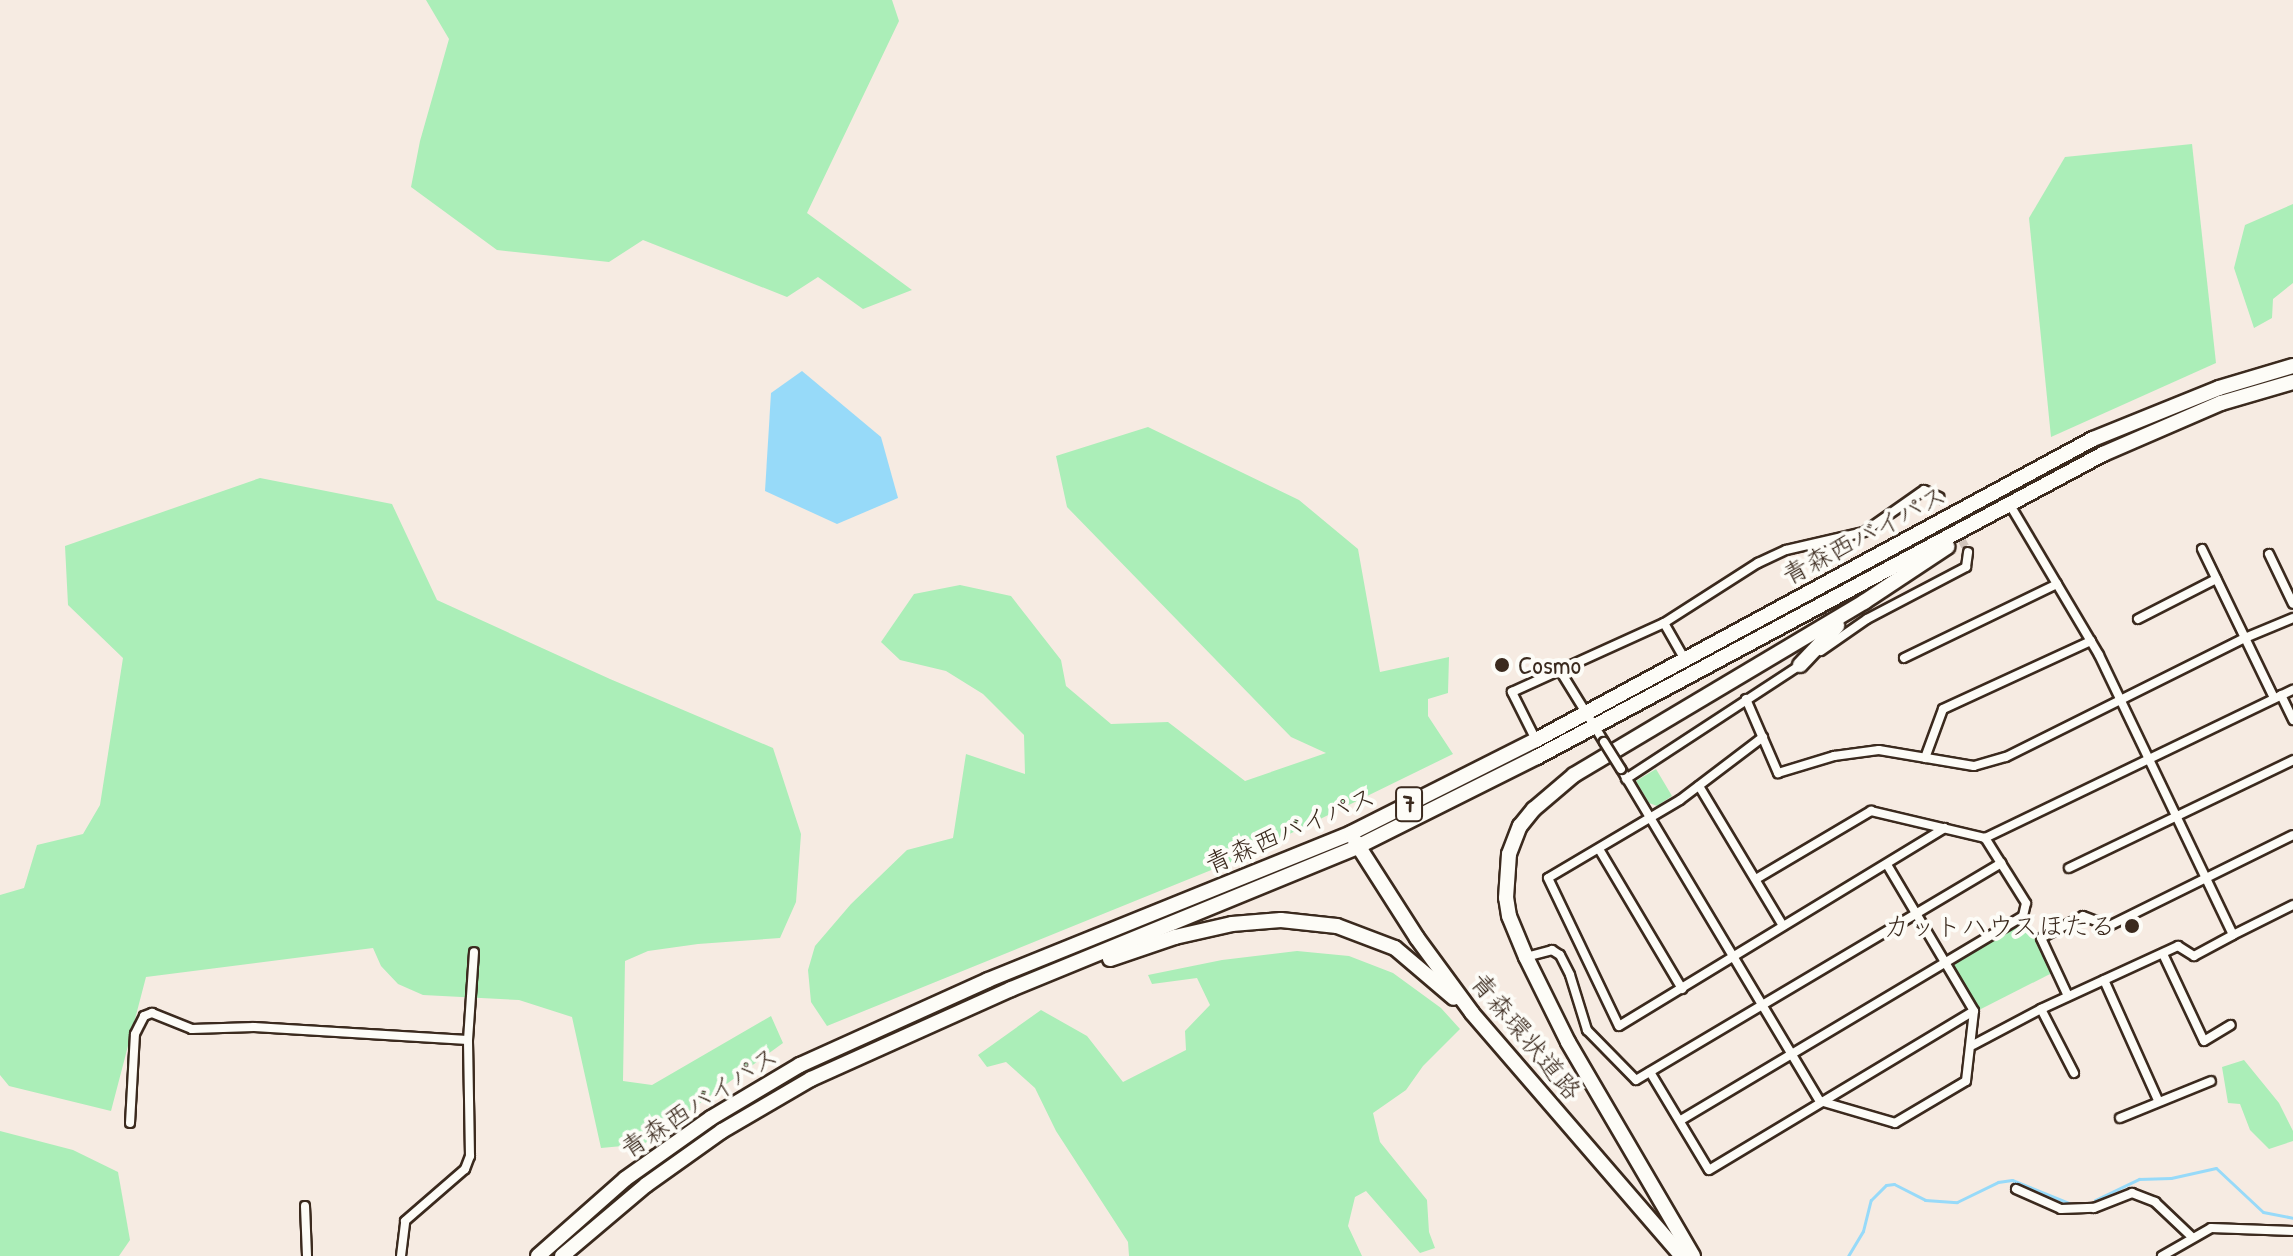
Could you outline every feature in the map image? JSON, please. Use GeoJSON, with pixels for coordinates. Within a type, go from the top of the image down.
{"type":"FeatureCollection","features":[{"type":"Feature","properties":{"kind":"highway","name":"青森西バイパス"},"geometry":{"type":"LineString","coordinates":[[538,1256],[625,1179],[711,1118],[800,1065],[988,980],[1354,840],[1536,740],[1589,719],[1684,658],[2093,439],[2219,388],[2293,366]]}},
{"type":"Feature","properties":{"kind":"highway","name":"青森西バイパス"},"geometry":{"type":"LineString","coordinates":[[562,1256],[646,1185],[722,1131],[811,1079],[1354,840],[2010,505],[2103,454],[2221,403],[2293,382]]}},
{"type":"Feature","properties":{"kind":"highway"},"geometry":{"type":"LineString","coordinates":[[1693,1256],[1568,1042],[1509,916],[1507,873],[1520,826],[1534,809],[1574,775],[1864,602],[2010,505]]}},
{"type":"Feature","properties":{"kind":"highway"},"geometry":{"type":"LineString","coordinates":[[1800,665],[1864,602]]}},
{"type":"Feature","properties":{"kind":"highway","name":"青森環状道路"},"geometry":{"type":"LineString","coordinates":[[1354,840],[1472,1013],[1682,1256]]}},
{"type":"Feature","properties":{"kind":"highway"},"geometry":{"type":"LineString","coordinates":[[1011,989],[1175,937],[1232,924],[1281,920],[1337,926],[1395,948],[1472,1013]]}},
{"type":"Feature","properties":{"kind":"street"},"geometry":{"type":"LineString","coordinates":[[1536,740],[1512,692],[1664,623],[1772,556],[1864,532],[1924,490],[1939,497]]}},
{"type":"Feature","properties":{"kind":"street"},"geometry":{"type":"LineString","coordinates":[[2010,505],[2091,641],[2233,935]]}},
{"type":"Feature","properties":{"kind":"street"},"geometry":{"type":"LineString","coordinates":[[2202,549],[2245,638],[2293,720]]}},
{"type":"Feature","properties":{"kind":"street"},"geometry":{"type":"LineString","coordinates":[[1626,779],[1867,619],[1966,567],[1968,552]]}},
{"type":"Feature","properties":{"kind":"street"},"geometry":{"type":"LineString","coordinates":[[2269,554],[2293,604]]}},
{"type":"Feature","properties":{"kind":"street"},"geometry":{"type":"LineString","coordinates":[[2138,619],[2216,579]]}},
{"type":"Feature","properties":{"kind":"street"},"geometry":{"type":"LineString","coordinates":[[1904,658],[2057,584]]}},
{"type":"Feature","properties":{"kind":"street"},"geometry":{"type":"LineString","coordinates":[[1746,699],[1778,773],[1834,756],[1879,750],[1974,766],[2006,757],[2245,638],[2293,618]]}},
{"type":"Feature","properties":{"kind":"street"},"geometry":{"type":"LineString","coordinates":[[1664,623],[1684,658]]}},
{"type":"Feature","properties":{"kind":"street"},"geometry":{"type":"LineString","coordinates":[[1925,758],[1943,709],[2091,641]]}},
{"type":"Feature","properties":{"kind":"street"},"geometry":{"type":"LineString","coordinates":[[1559,669],[1820,1101],[1895,1123],[1966,1081],[1973,1045],[1974,1011],[1888,866]]}},
{"type":"Feature","properties":{"kind":"street"},"geometry":{"type":"LineString","coordinates":[[1756,879],[1871,811],[1985,838],[2149,762],[2293,690]]}},
{"type":"Feature","properties":{"kind":"street"},"geometry":{"type":"LineString","coordinates":[[1763,737],[1699,786],[1548,878],[1619,1026],[1888,866],[1945,828]]}},
{"type":"Feature","properties":{"kind":"street"},"geometry":{"type":"LineString","coordinates":[[2069,868],[2293,760]]}},
{"type":"Feature","properties":{"kind":"street"},"geometry":{"type":"LineString","coordinates":[[1699,786],[1783,926]]}},
{"type":"Feature","properties":{"kind":"street"},"geometry":{"type":"LineString","coordinates":[[2068,996],[2041,938],[2083,916],[2109,926],[2206,875],[2293,835]]}},
{"type":"Feature","properties":{"kind":"street"},"geometry":{"type":"LineString","coordinates":[[1681,1120],[2023,916],[2026,903],[1985,838]]}},
{"type":"Feature","properties":{"kind":"street"},"geometry":{"type":"LineString","coordinates":[[1599,849],[1682,989]]}},
{"type":"Feature","properties":{"kind":"street"},"geometry":{"type":"LineString","coordinates":[[1526,957],[1552,950],[1560,955],[1570,975],[1587,1030],[1636,1080],[2001,863]]}},
{"type":"Feature","properties":{"kind":"street"},"geometry":{"type":"LineString","coordinates":[[1973,1045],[2041,1009],[2178,946],[2194,956],[2293,905]]}},
{"type":"Feature","properties":{"kind":"street"},"geometry":{"type":"LineString","coordinates":[[401,1256],[405,1221],[465,1169],[470,1156],[468,1040],[474,952]]}},
{"type":"Feature","properties":{"kind":"street"},"geometry":{"type":"LineString","coordinates":[[2163,954],[2204,1041],[2231,1025]]}},
{"type":"Feature","properties":{"kind":"street"},"geometry":{"type":"LineString","coordinates":[[2104,980],[2158,1100]]}},
{"type":"Feature","properties":{"kind":"street"},"geometry":{"type":"LineString","coordinates":[[2041,1009],[2074,1073]]}},
{"type":"Feature","properties":{"kind":"street"},"geometry":{"type":"LineString","coordinates":[[1650,1072],[1709,1170],[1974,1011]]}},
{"type":"Feature","properties":{"kind":"street"},"geometry":{"type":"LineString","coordinates":[[130,1123],[135,1034],[144,1016],[152,1013],[192,1029],[254,1027],[468,1040]]}},
{"type":"Feature","properties":{"kind":"street"},"geometry":{"type":"LineString","coordinates":[[2120,1118],[2211,1081]]}},
{"type":"Feature","properties":{"kind":"street"},"geometry":{"type":"LineString","coordinates":[[2016,1189],[2061,1209],[2094,1208],[2132,1193],[2155,1202],[2192,1237]]}},
{"type":"Feature","properties":{"kind":"street"},"geometry":{"type":"LineString","coordinates":[[305,1206],[307,1256]]}},
{"type":"Feature","properties":{"kind":"street"},"geometry":{"type":"LineString","coordinates":[[2162,1256],[2211,1228],[2293,1231]]}},
{"type":"Feature","properties":{"kind":"green space"},"geometry":{"type":"Polygon","coordinates":[[[426,0],[892,0],[899,21],[807,213],[912,290],[863,309],[818,277],[787,297],[643,240],[609,262],[497,250],[411,187],[420,141],[449,39],[426,0]]]}},
{"type":"Feature","properties":{"kind":"green space"},"geometry":{"type":"Polygon","coordinates":[[[2192,144],[2216,363],[2051,437],[2029,218],[2065,157],[2192,144]]]}},
{"type":"Feature","properties":{"kind":"green space"},"geometry":{"type":"Polygon","coordinates":[[[2293,204],[2293,283],[2273,299],[2272,318],[2254,328],[2234,268],[2245,225],[2293,204]]]}},
{"type":"Feature","properties":{"kind":"green space"},"geometry":{"type":"Polygon","coordinates":[[[1148,427],[1299,500],[1358,549],[1380,672],[1449,657],[1448,693],[1428,699],[1428,716],[1453,754],[1236,860],[827,1026],[811,1002],[808,970],[815,946],[851,904],[907,850],[953,838],[966,754],[1025,774],[1024,735],[983,694],[946,671],[900,660],[881,642],[914,594],[960,585],[1011,596],[1061,660],[1066,686],[1111,724],[1168,722],[1245,781],[1326,753],[1291,737],[1067,507],[1056,456],[1148,427]]]}},
{"type":"Feature","properties":{"kind":"green space"},"geometry":{"type":"Polygon","coordinates":[[[260,478],[392,504],[437,600],[610,679],[773,748],[801,834],[796,902],[780,938],[648,951],[625,961],[623,1081],[652,1085],[771,1016],[783,1043],[644,1144],[601,1148],[572,1017],[519,1000],[423,995],[398,984],[381,966],[373,948],[146,977],[111,1111],[9,1086],[0,1075],[0,895],[24,888],[37,845],[83,834],[100,805],[123,658],[68,605],[65,546],[260,478]]]}},
{"type":"Feature","properties":{"kind":"green space"},"geometry":{"type":"Polygon","coordinates":[[[1656,769],[1672,796],[1657,806],[1649,803],[1636,781],[1656,769]]]}},
{"type":"Feature","properties":{"kind":"green space"},"geometry":{"type":"Polygon","coordinates":[[[2025,921],[2052,973],[1979,1010],[1954,968],[1955,962],[2025,921]]]}},
{"type":"Feature","properties":{"kind":"green space"},"geometry":{"type":"Polygon","coordinates":[[[1297,951],[1349,956],[1393,973],[1441,1008],[1460,1029],[1423,1066],[1406,1090],[1373,1113],[1380,1142],[1427,1200],[1429,1232],[1435,1248],[1420,1253],[1366,1191],[1355,1197],[1348,1226],[1362,1256],[1129,1256],[1128,1242],[1056,1131],[1035,1088],[1006,1062],[987,1067],[978,1055],[1041,1010],[1087,1036],[1123,1082],[1186,1050],[1185,1031],[1210,1005],[1197,978],[1152,984],[1148,975],[1222,960],[1297,951]]]}},
{"type":"Feature","properties":{"kind":"green space"},"geometry":{"type":"Polygon","coordinates":[[[2244,1060],[2279,1103],[2293,1131],[2293,1141],[2269,1149],[2250,1130],[2240,1104],[2228,1103],[2222,1067],[2244,1060]]]}},
{"type":"Feature","properties":{"kind":"green space"},"geometry":{"type":"Polygon","coordinates":[[[0,1131],[73,1150],[118,1172],[130,1240],[119,1256],[0,1256],[0,1131]]]}},
{"type":"Feature","properties":{"kind":"water"},"geometry":{"type":"Polygon","coordinates":[[[802,371],[881,437],[898,498],[837,524],[765,491],[771,393],[802,371]]]}},
{"type":"Feature","properties":{"kind":"waterway"},"geometry":{"type":"LineString","coordinates":[[2095,1200],[2139,1179],[2171,1178],[2216,1168],[2263,1212],[2293,1218]]}},
{"type":"Feature","properties":{"kind":"waterway"},"geometry":{"type":"LineString","coordinates":[[1848,1256],[1863,1231],[1871,1200],[1886,1185],[1894,1184],[1925,1200],[1957,1202],[1998,1182],[2012,1180],[2074,1205],[2086,1204]]}},
{"type":"Feature","properties":{"kind":"tunnel"},"geometry":{"type":"LineString","coordinates":[[1939,497],[1968,552]]}},
{"type":"Feature","properties":{"kind":"place","name":"Cosmo"},"geometry":{"type":"Point","coordinates":[1502,665]}},
{"type":"Feature","properties":{"kind":"place","name":"カットハウスほたる"},"geometry":{"type":"Point","coordinates":[2132,926]}}]}
